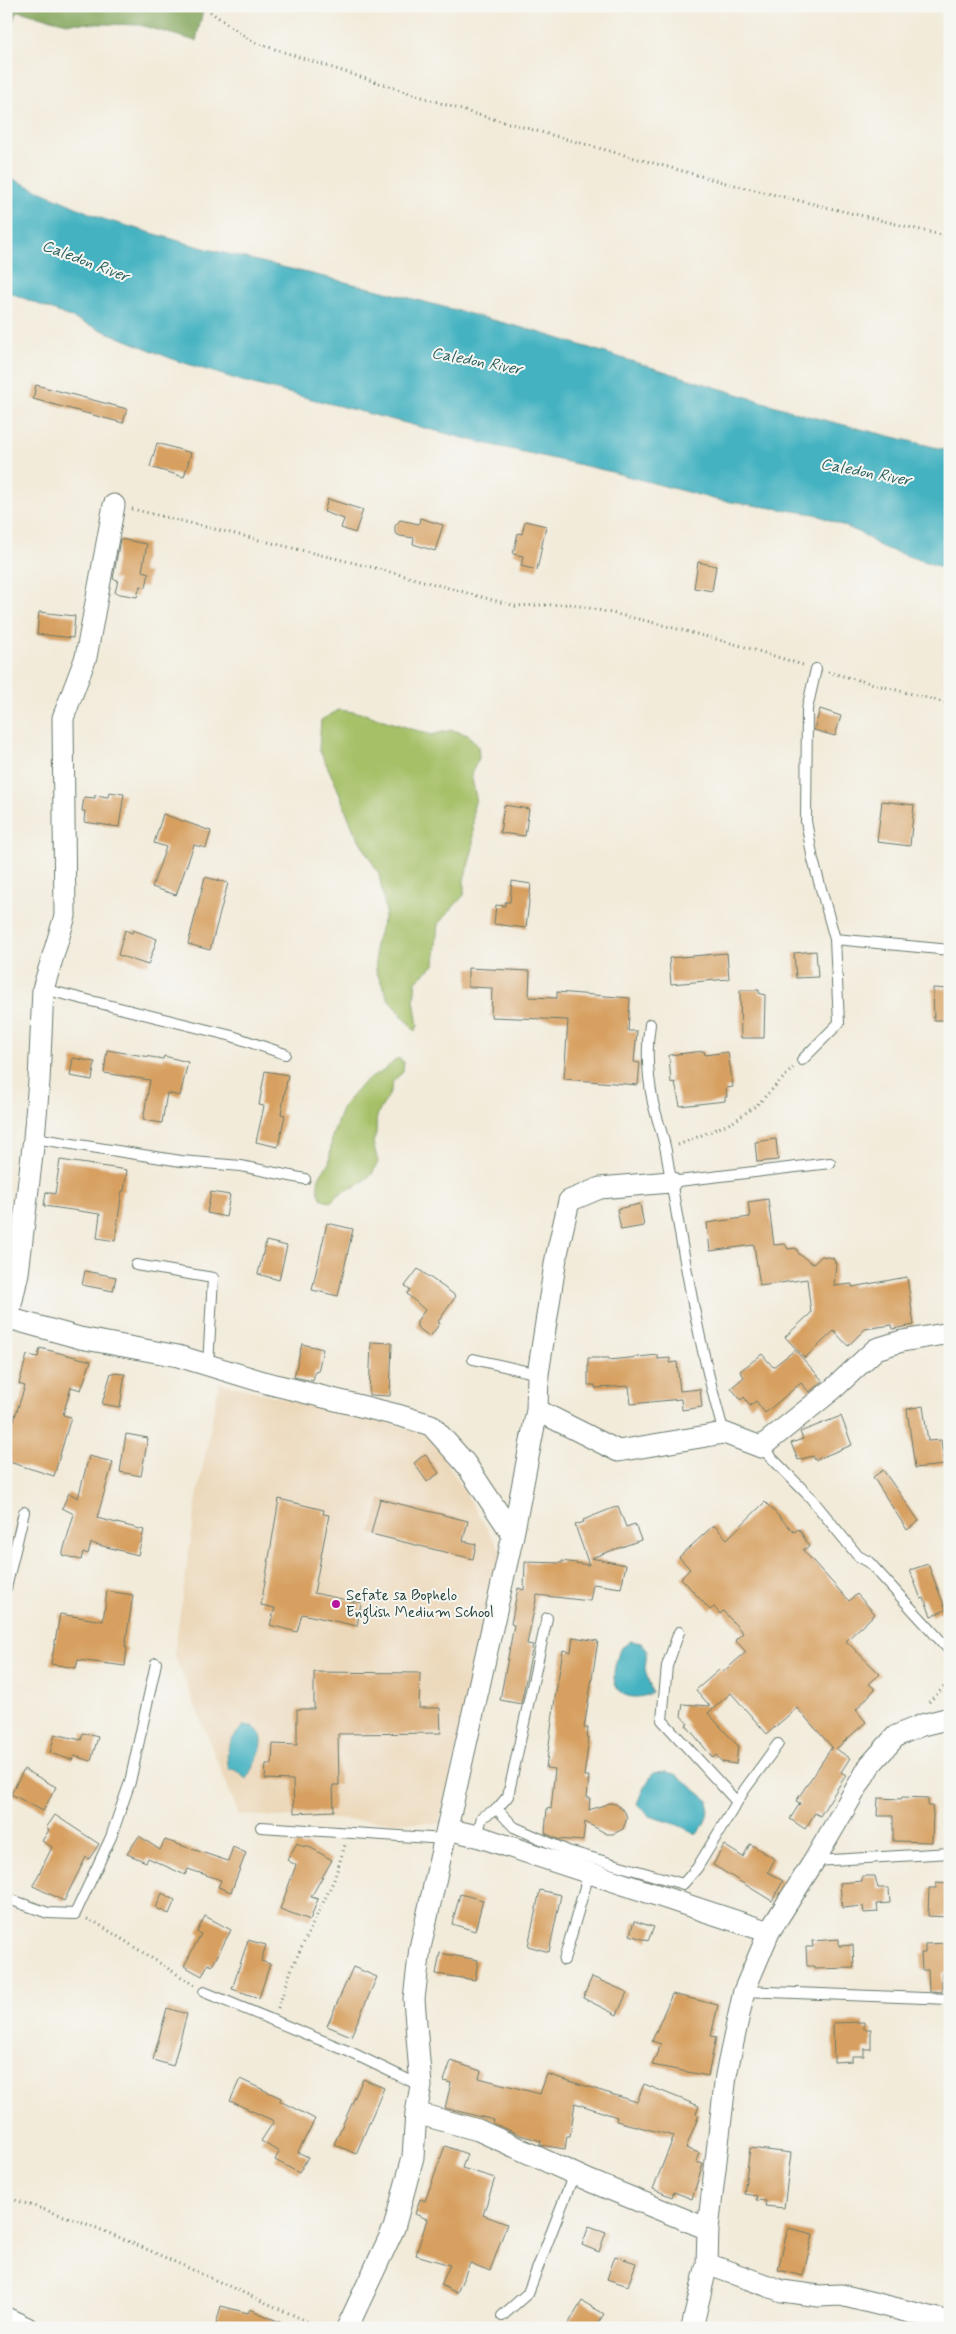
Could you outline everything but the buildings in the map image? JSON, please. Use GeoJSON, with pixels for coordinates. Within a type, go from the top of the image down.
{"type":"FeatureCollection","features":[{"type":"Feature","properties":{"kind":"street"},"geometry":{"type":"LineString","coordinates":[[114,505],[86,657],[63,718],[65,916],[43,989],[39,1081],[34,1138],[12,1271],[8,1318],[80,1338],[178,1356],[267,1384],[431,1425],[465,1463],[513,1535]]}},
{"type":"Feature","properties":{"kind":"street"},"geometry":{"type":"LineString","coordinates":[[347,2328],[394,2228],[413,2157],[416,2113],[421,2086],[414,1999],[420,1948],[513,1535],[529,1443],[538,1410],[538,1374],[556,1258],[569,1201],[600,1188],[670,1182]]}},
{"type":"Feature","properties":{"kind":"street"},"geometry":{"type":"LineString","coordinates":[[538,1410],[618,1451],[724,1433],[761,1447],[833,1389],[876,1349],[902,1341],[950,1333]]}},
{"type":"Feature","properties":{"kind":"street"},"geometry":{"type":"LineString","coordinates":[[692,2328],[707,2264],[708,2229],[726,2075],[744,1991],[769,1932],[814,1861],[870,1765],[896,1736],[922,1725],[950,1718]]}},
{"type":"Feature","properties":{"kind":"street"},"geometry":{"type":"LineString","coordinates":[[446,1834],[477,1836],[769,1932]]}},
{"type":"Feature","properties":{"kind":"street"},"geometry":{"type":"LineString","coordinates":[[416,2113],[478,2130],[574,2174],[708,2229]]}},
{"type":"Feature","properties":{"kind":"street"},"geometry":{"type":"LineString","coordinates":[[707,2264],[782,2290],[819,2296],[841,2295],[950,2322]]}},
{"type":"Feature","properties":{"kind":"street"},"geometry":{"type":"LineString","coordinates":[[6,2318],[27,2328]]}},
{"type":"Feature","properties":{"kind":"lane"},"geometry":{"type":"LineString","coordinates":[[802,1060],[839,1023],[834,939],[806,821],[808,709],[816,669]]}},
{"type":"Feature","properties":{"kind":"lane"},"geometry":{"type":"LineString","coordinates":[[834,939],[950,950]]}},
{"type":"Feature","properties":{"kind":"lane"},"geometry":{"type":"LineString","coordinates":[[43,989],[232,1036],[285,1054]]}},
{"type":"Feature","properties":{"kind":"lane"},"geometry":{"type":"LineString","coordinates":[[650,1024],[648,1060],[653,1102],[665,1150],[706,1373],[724,1433]]}},
{"type":"Feature","properties":{"kind":"lane"},"geometry":{"type":"LineString","coordinates":[[34,1138],[181,1161],[241,1166],[305,1179]]}},
{"type":"Feature","properties":{"kind":"lane"},"geometry":{"type":"LineString","coordinates":[[670,1182],[830,1163]]}},
{"type":"Feature","properties":{"kind":"lane"},"geometry":{"type":"LineString","coordinates":[[136,1265],[213,1278],[208,1365]]}},
{"type":"Feature","properties":{"kind":"lane"},"geometry":{"type":"LineString","coordinates":[[474,1359],[538,1374]]}},
{"type":"Feature","properties":{"kind":"lane"},"geometry":{"type":"LineString","coordinates":[[761,1447],[810,1497],[858,1556],[869,1562],[950,1652]]}},
{"type":"Feature","properties":{"kind":"lane"},"geometry":{"type":"LineString","coordinates":[[6,1588],[24,1512]]}},
{"type":"Feature","properties":{"kind":"lane"},"geometry":{"type":"LineString","coordinates":[[477,1836],[482,1817],[497,1809],[508,1796],[546,1618]]}},
{"type":"Feature","properties":{"kind":"lane"},"geometry":{"type":"LineString","coordinates":[[679,1632],[667,1666],[662,1720],[737,1802]]}},
{"type":"Feature","properties":{"kind":"lane"},"geometry":{"type":"LineString","coordinates":[[6,1898],[48,1913],[75,1914],[111,1837],[130,1782],[156,1663]]}},
{"type":"Feature","properties":{"kind":"lane"},"geometry":{"type":"LineString","coordinates":[[497,1809],[514,1827],[568,1851],[683,1884],[696,1868],[737,1802],[778,1744]]}},
{"type":"Feature","properties":{"kind":"lane"},"geometry":{"type":"LineString","coordinates":[[262,1827],[349,1833],[446,1834]]}},
{"type":"Feature","properties":{"kind":"lane"},"geometry":{"type":"LineString","coordinates":[[814,1861],[950,1853]]}},
{"type":"Feature","properties":{"kind":"lane"},"geometry":{"type":"LineString","coordinates":[[564,1960],[589,1873]]}},
{"type":"Feature","properties":{"kind":"lane"},"geometry":{"type":"LineString","coordinates":[[744,1991],[950,1999]]}},
{"type":"Feature","properties":{"kind":"lane"},"geometry":{"type":"LineString","coordinates":[[204,1992],[275,2020],[421,2086]]}},
{"type":"Feature","properties":{"kind":"lane"},"geometry":{"type":"LineString","coordinates":[[502,2316],[528,2293],[574,2174]]}},
{"type":"Feature","properties":{"kind":"path"},"geometry":{"type":"LineString","coordinates":[[202,6],[253,42],[468,112],[726,183],[950,237]]}},
{"type":"Feature","properties":{"kind":"path"},"geometry":{"type":"LineString","coordinates":[[114,505],[168,516],[370,566],[515,606],[571,604],[646,621],[742,646],[816,669],[950,704]]}},
{"type":"Feature","properties":{"kind":"path"},"geometry":{"type":"LineString","coordinates":[[665,1150],[733,1122],[757,1105],[802,1060]]}},
{"type":"Feature","properties":{"kind":"path"},"geometry":{"type":"LineString","coordinates":[[275,2020],[293,1965],[334,1880],[349,1833]]}},
{"type":"Feature","properties":{"kind":"path"},"geometry":{"type":"LineString","coordinates":[[75,1914],[96,1922],[204,1992]]}},
{"type":"Feature","properties":{"kind":"path"},"geometry":{"type":"LineString","coordinates":[[6,2196],[82,2222],[322,2328]]}},
{"type":"Feature","properties":{"kind":"shaded area","name":"Sefate sa Bophelo English Medium School"},"geometry":{"type":"Polygon","coordinates":[[[219,1383],[428,1432],[502,1553],[439,1824],[239,1815],[174,1654],[196,1503],[219,1383]]]}},
{"type":"Feature","properties":{"kind":"green space"},"geometry":{"type":"Polygon","coordinates":[[[6,6],[204,6],[196,41],[140,25],[67,23],[18,11],[6,33],[6,6]]]}},
{"type":"Feature","properties":{"kind":"green space"},"geometry":{"type":"Polygon","coordinates":[[[339,710],[361,713],[431,735],[452,730],[468,735],[478,746],[479,758],[471,774],[476,798],[473,810],[473,848],[464,880],[464,895],[438,924],[434,965],[416,981],[414,1000],[418,1026],[415,1031],[389,1000],[376,971],[375,945],[386,912],[379,874],[353,829],[337,787],[319,749],[321,720],[339,710]]]}},
{"type":"Feature","properties":{"kind":"green space"},"geometry":{"type":"Polygon","coordinates":[[[398,1058],[404,1062],[403,1072],[393,1081],[389,1095],[377,1117],[376,1134],[373,1142],[378,1162],[372,1174],[360,1184],[342,1192],[330,1202],[321,1198],[318,1184],[322,1172],[329,1164],[332,1137],[343,1106],[364,1082],[383,1071],[398,1058]]]}},
{"type":"Feature","properties":{"kind":"water","name":"Caledon River"},"geometry":{"type":"Polygon","coordinates":[[[6,176],[103,219],[207,249],[387,292],[538,332],[808,416],[950,451],[950,570],[881,547],[861,533],[815,514],[717,500],[608,471],[479,442],[242,381],[175,360],[6,291],[6,176]]]}},
{"type":"Feature","properties":{"kind":"water"},"geometry":{"type":"Polygon","coordinates":[[[631,1641],[641,1643],[647,1650],[645,1669],[652,1693],[639,1697],[627,1696],[622,1693],[615,1683],[614,1676],[620,1649],[631,1641]]]}},
{"type":"Feature","properties":{"kind":"water"},"geometry":{"type":"Polygon","coordinates":[[[243,1726],[253,1726],[260,1733],[262,1739],[259,1754],[246,1779],[235,1770],[229,1769],[227,1756],[229,1745],[243,1726]]]}},
{"type":"Feature","properties":{"kind":"water"},"geometry":{"type":"Polygon","coordinates":[[[667,1772],[677,1775],[708,1800],[706,1819],[703,1827],[697,1834],[678,1825],[649,1816],[637,1804],[642,1791],[653,1773],[667,1772]]]}},
{"type":"Feature","properties":{"kind":"place","name":"Sefate sa Bophelo English Medium School"},"geometry":{"type":"Point","coordinates":[336,1604]}}]}
